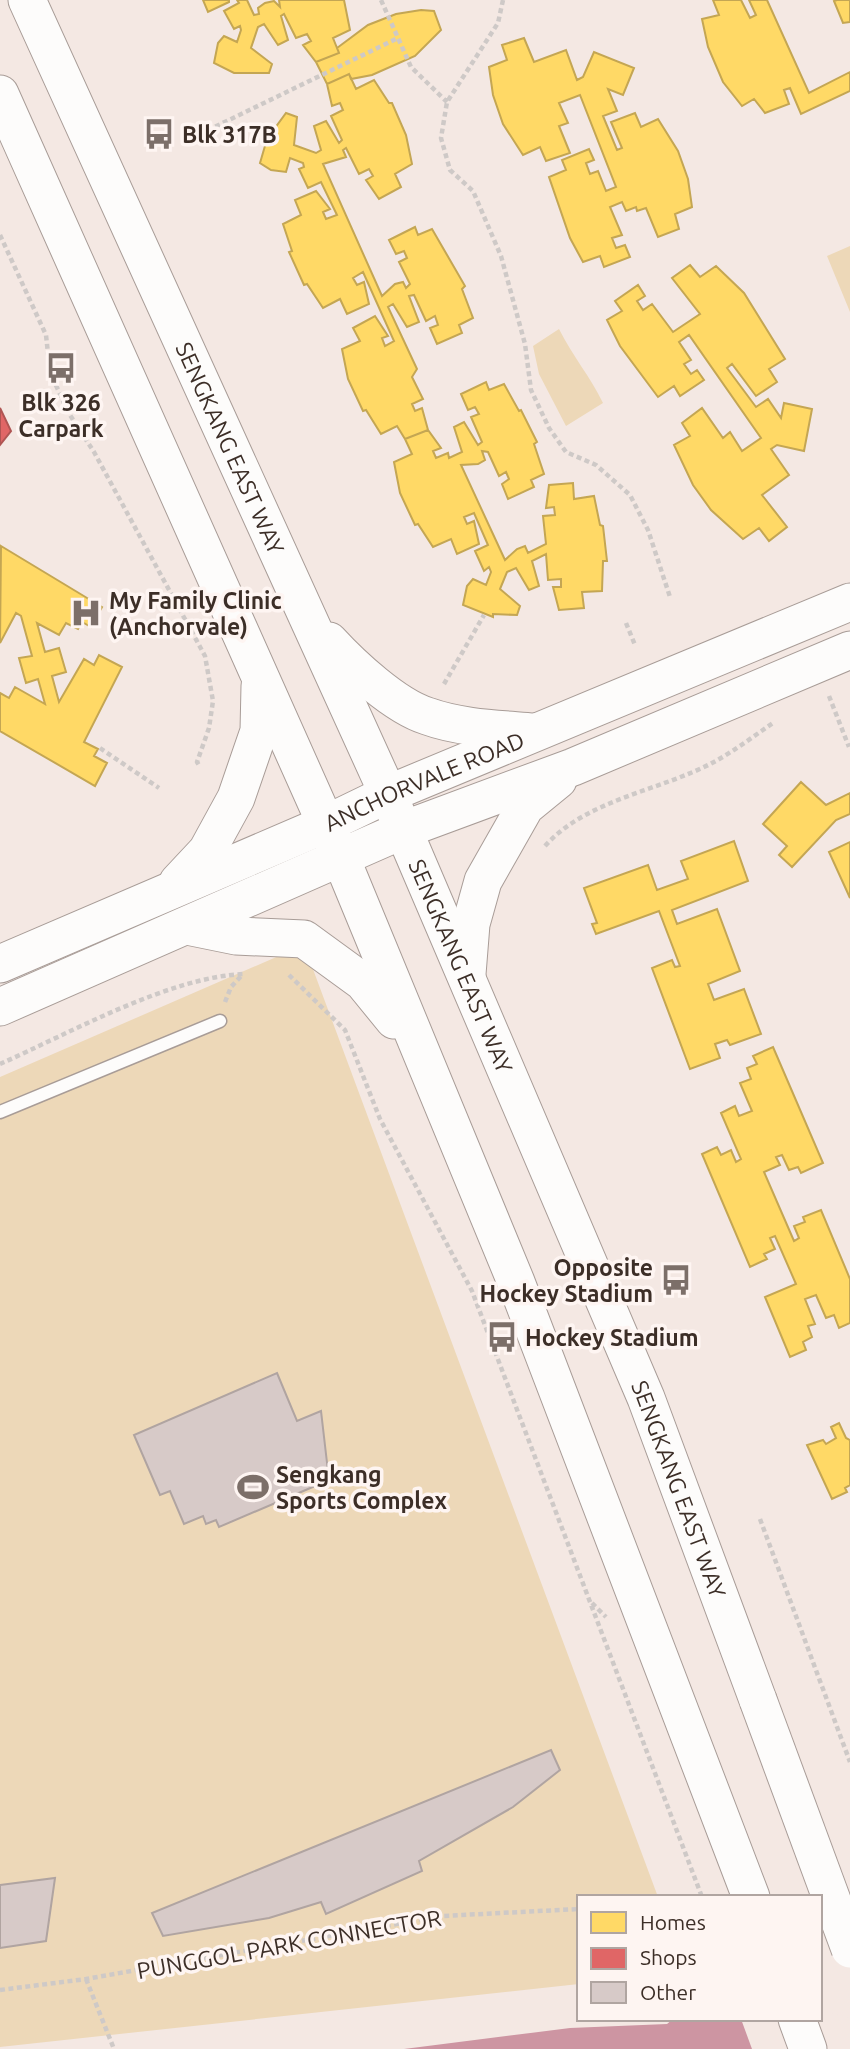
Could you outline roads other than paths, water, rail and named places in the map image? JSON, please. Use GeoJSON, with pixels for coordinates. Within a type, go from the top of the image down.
{"type":"FeatureCollection","features":[{"type":"Feature","properties":{"kind":"main road","name":"SENGKANG EAST WAY"},"geometry":{"type":"LineString","coordinates":[[27,0],[388,794],[646,1398],[850,1949]]}},
{"type":"Feature","properties":{"kind":"main road"},"geometry":{"type":"LineString","coordinates":[[0,94],[341,858],[491,1218],[750,1895]]}},
{"type":"Feature","properties":{"kind":"main road","name":"ANCHORVALE ROAD"},"geometry":{"type":"LineString","coordinates":[[0,964],[326,824],[388,794],[850,602]]}},
{"type":"Feature","properties":{"kind":"main road"},"geometry":{"type":"LineString","coordinates":[[309,621],[361,675],[425,716],[487,728],[538,732]]}},
{"type":"Feature","properties":{"kind":"main road","name":"ANCHORVALE ROAD"},"geometry":{"type":"LineString","coordinates":[[0,1007],[402,830],[573,767],[850,650]]}},
{"type":"Feature","properties":{"kind":"main road"},"geometry":{"type":"LineString","coordinates":[[171,891],[207,851],[236,798],[259,731],[260,679]]}},
{"type":"Feature","properties":{"kind":"main road"},"geometry":{"type":"LineString","coordinates":[[467,978],[471,924],[482,881],[525,807],[573,767]]}},
{"type":"Feature","properties":{"kind":"main road"},"geometry":{"type":"LineString","coordinates":[[187,926],[236,936],[303,939],[363,982],[422,1057]]}},
{"type":"Feature","properties":{"kind":"main road"},"geometry":{"type":"LineString","coordinates":[[798,2021],[808,2049]]}},
{"type":"Feature","properties":{"kind":"lane"},"geometry":{"type":"LineString","coordinates":[[0,1112],[219,1021]]}},
{"type":"Feature","properties":{"kind":"place","name":"Blk 317B"},"geometry":{"type":"Point","coordinates":[159,134]}},
{"type":"Feature","properties":{"kind":"place","name":"Blk 326 Carpark"},"geometry":{"type":"Point","coordinates":[61,368]}},
{"type":"Feature","properties":{"kind":"place","name":"My Family Clinic (Anchorvale)"},"geometry":{"type":"Point","coordinates":[86,613]}},
{"type":"Feature","properties":{"kind":"place","name":"Opposite Hockey Stadium"},"geometry":{"type":"Point","coordinates":[676,1280]}},
{"type":"Feature","properties":{"kind":"place","name":"Hockey Stadium"},"geometry":{"type":"Point","coordinates":[502,1337]}},
{"type":"Feature","properties":{"kind":"place","name":"Sengkang Sports Complex"},"geometry":{"type":"Point","coordinates":[253,1487]}}]}
